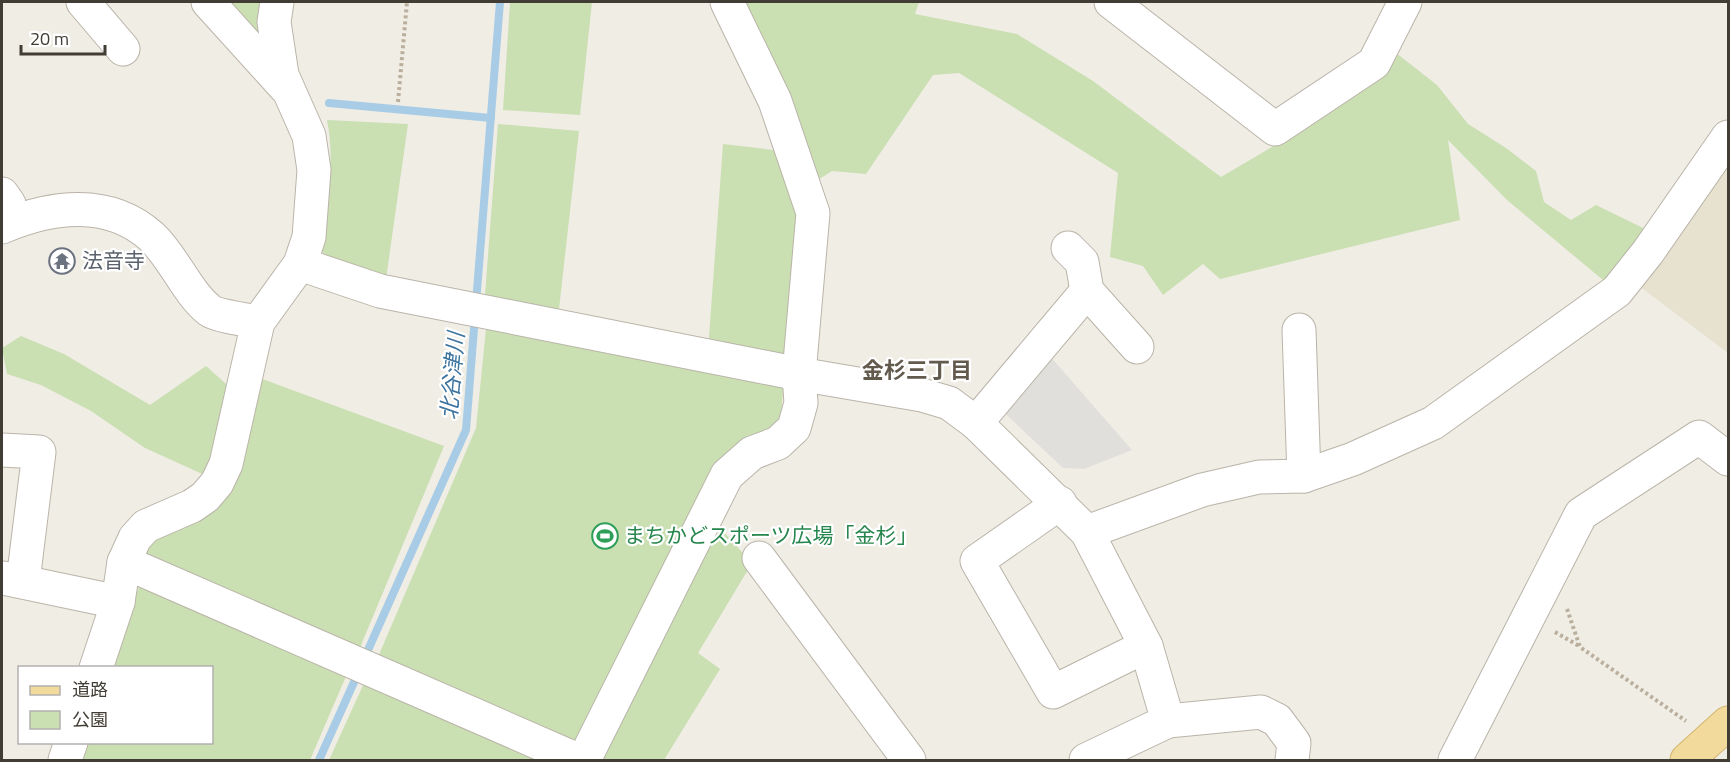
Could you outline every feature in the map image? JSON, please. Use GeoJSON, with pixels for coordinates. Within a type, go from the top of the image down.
{"type":"FeatureCollection","features":[{"type":"Feature","properties":{"kind":"street"},"geometry":{"type":"LineString","coordinates":[[83,2],[123,49]]}},
{"type":"Feature","properties":{"kind":"street"},"geometry":{"type":"LineString","coordinates":[[208,2],[290,93]]}},
{"type":"Feature","properties":{"kind":"street"},"geometry":{"type":"LineString","coordinates":[[97,666],[118,602],[124,562],[135,538],[146,526],[192,506],[217,483],[226,464],[258,322],[300,264],[309,237],[314,170],[309,136],[282,75],[274,22],[277,2]]}},
{"type":"Feature","properties":{"kind":"street"},"geometry":{"type":"LineString","coordinates":[[584,760],[728,475],[752,453],[778,443],[794,428],[801,404],[799,374],[813,213],[775,101],[727,2]]}},
{"type":"Feature","properties":{"kind":"street"},"geometry":{"type":"LineString","coordinates":[[1111,2],[1275,129],[1374,63],[1405,2]]}},
{"type":"Feature","properties":{"kind":"street"},"geometry":{"type":"LineString","coordinates":[[1087,532],[1202,490],[1259,477],[1304,476],[1353,459],[1433,423],[1617,291],[1648,252],[1728,137]]}},
{"type":"Feature","properties":{"kind":"street"},"geometry":{"type":"LineString","coordinates":[[2,194],[9,204],[2,210]]}},
{"type":"Feature","properties":{"kind":"street"},"geometry":{"type":"LineString","coordinates":[[2,227],[28,216],[92,208],[117,214],[153,238],[210,311],[258,322]]}},
{"type":"Feature","properties":{"kind":"street"},"geometry":{"type":"LineString","coordinates":[[1068,248],[1082,262],[1087,291],[1137,347]]}},
{"type":"Feature","properties":{"kind":"street"},"geometry":{"type":"LineString","coordinates":[[300,264],[380,291],[799,374],[922,395],[949,403],[976,423],[1087,532],[1146,646],[1168,721]]}},
{"type":"Feature","properties":{"kind":"street"},"geometry":{"type":"LineString","coordinates":[[976,423],[1087,291]]}},
{"type":"Feature","properties":{"kind":"street"},"geometry":{"type":"LineString","coordinates":[[1299,330],[1304,476]]}},
{"type":"Feature","properties":{"kind":"street"},"geometry":{"type":"LineString","coordinates":[[1455,760],[1581,514],[1699,437],[1728,459]]}},
{"type":"Feature","properties":{"kind":"street"},"geometry":{"type":"LineString","coordinates":[[2,450],[39,452],[12,579],[118,602]]}},
{"type":"Feature","properties":{"kind":"street"},"geometry":{"type":"LineString","coordinates":[[1060,503],[977,561],[1053,692],[1146,646]]}},
{"type":"Feature","properties":{"kind":"street"},"geometry":{"type":"LineString","coordinates":[[759,558],[909,760]]}},
{"type":"Feature","properties":{"kind":"street"},"geometry":{"type":"LineString","coordinates":[[124,562],[578,760]]}},
{"type":"Feature","properties":{"kind":"street"},"geometry":{"type":"LineString","coordinates":[[1086,760],[1168,721],[1261,712],[1277,720],[1294,743],[1292,760]]}},
{"type":"Feature","properties":{"kind":"street"},"geometry":{"type":"LineString","coordinates":[[65,760],[70,744]]}},
{"type":"Feature","properties":{"kind":"path"},"geometry":{"type":"LineString","coordinates":[[398,102],[407,2]]}},
{"type":"Feature","properties":{"kind":"path"},"geometry":{"type":"LineString","coordinates":[[1548,575],[1560,588],[1580,647],[1708,741]]}},
{"type":"Feature","properties":{"kind":"shaded area"},"geometry":{"type":"Polygon","coordinates":[[[1728,146],[1728,353],[1635,283],[1728,146]]]}},
{"type":"Feature","properties":{"kind":"shaded area"},"geometry":{"type":"Polygon","coordinates":[[[1049,355],[1132,450],[1084,469],[1063,468],[999,408],[1049,355]]]}},
{"type":"Feature","properties":{"kind":"green space"},"geometry":{"type":"Polygon","coordinates":[[[216,2],[270,2],[271,66],[216,2]]]}},
{"type":"Feature","properties":{"kind":"green space"},"geometry":{"type":"Polygon","coordinates":[[[510,2],[592,2],[580,115],[503,110],[510,2]]]}},
{"type":"Feature","properties":{"kind":"green space"},"geometry":{"type":"Polygon","coordinates":[[[735,2],[919,2],[915,14],[1017,34],[1093,81],[1221,177],[1304,128],[1388,72],[1391,49],[1437,85],[1468,124],[1506,148],[1536,171],[1544,202],[1571,220],[1596,205],[1643,228],[1644,238],[1609,285],[1507,200],[1448,140],[1460,220],[1220,279],[1203,264],[1163,295],[1143,266],[1110,257],[1118,173],[959,73],[933,75],[866,174],[832,171],[813,183],[735,2]]]}},
{"type":"Feature","properties":{"kind":"green space"},"geometry":{"type":"Polygon","coordinates":[[[327,120],[408,124],[386,279],[330,262],[319,247],[330,168],[330,136],[327,120]]]}},
{"type":"Feature","properties":{"kind":"green space"},"geometry":{"type":"Polygon","coordinates":[[[498,124],[579,131],[558,318],[485,295],[498,124]]]}},
{"type":"Feature","properties":{"kind":"green space"},"geometry":{"type":"Polygon","coordinates":[[[723,144],[782,151],[803,211],[783,362],[708,351],[723,144]]]}},
{"type":"Feature","properties":{"kind":"green space"},"geometry":{"type":"Polygon","coordinates":[[[487,319],[784,381],[780,426],[762,438],[576,750],[375,664],[476,428],[487,319]]]}},
{"type":"Feature","properties":{"kind":"green space"},"geometry":{"type":"Polygon","coordinates":[[[21,336],[64,354],[150,405],[206,366],[235,392],[209,477],[145,448],[91,411],[41,385],[7,374],[2,348],[21,336]]]}},
{"type":"Feature","properties":{"kind":"green space"},"geometry":{"type":"Polygon","coordinates":[[[257,377],[444,446],[359,650],[143,558],[153,536],[191,516],[257,377]]]}},
{"type":"Feature","properties":{"kind":"green space"},"geometry":{"type":"Polygon","coordinates":[[[709,516],[752,563],[698,653],[720,669],[664,760],[590,760],[709,516]]]}},
{"type":"Feature","properties":{"kind":"green space"},"geometry":{"type":"Polygon","coordinates":[[[140,583],[347,674],[310,760],[82,760],[88,744],[213,744],[213,666],[113,666],[140,583]]]}},
{"type":"Feature","properties":{"kind":"green space"},"geometry":{"type":"Polygon","coordinates":[[[365,681],[556,760],[329,760],[365,681]]]}},
{"type":"Feature","properties":{"kind":"waterway","name":"北谷津川"},"geometry":{"type":"LineString","coordinates":[[476,303],[500,2]]}},
{"type":"Feature","properties":{"kind":"waterway"},"geometry":{"type":"LineString","coordinates":[[329,103],[491,118]]}},
{"type":"Feature","properties":{"kind":"waterway","name":"北谷津川"},"geometry":{"type":"LineString","coordinates":[[364,659],[466,430],[475,316]]}},
{"type":"Feature","properties":{"kind":"waterway","name":"北谷津川"},"geometry":{"type":"LineString","coordinates":[[319,760],[359,671]]}},
{"type":"Feature","properties":{"kind":"place","name":"法音寺"},"geometry":{"type":"Point","coordinates":[62,261]}},
{"type":"Feature","properties":{"kind":"place","name":"まちかどスポーツ広場「金杉」"},"geometry":{"type":"Point","coordinates":[605,536]}},
{"type":"Feature","properties":{"kind":"district","name":"金杉三丁目"},"geometry":{"type":"Point","coordinates":[917,370]}}]}
